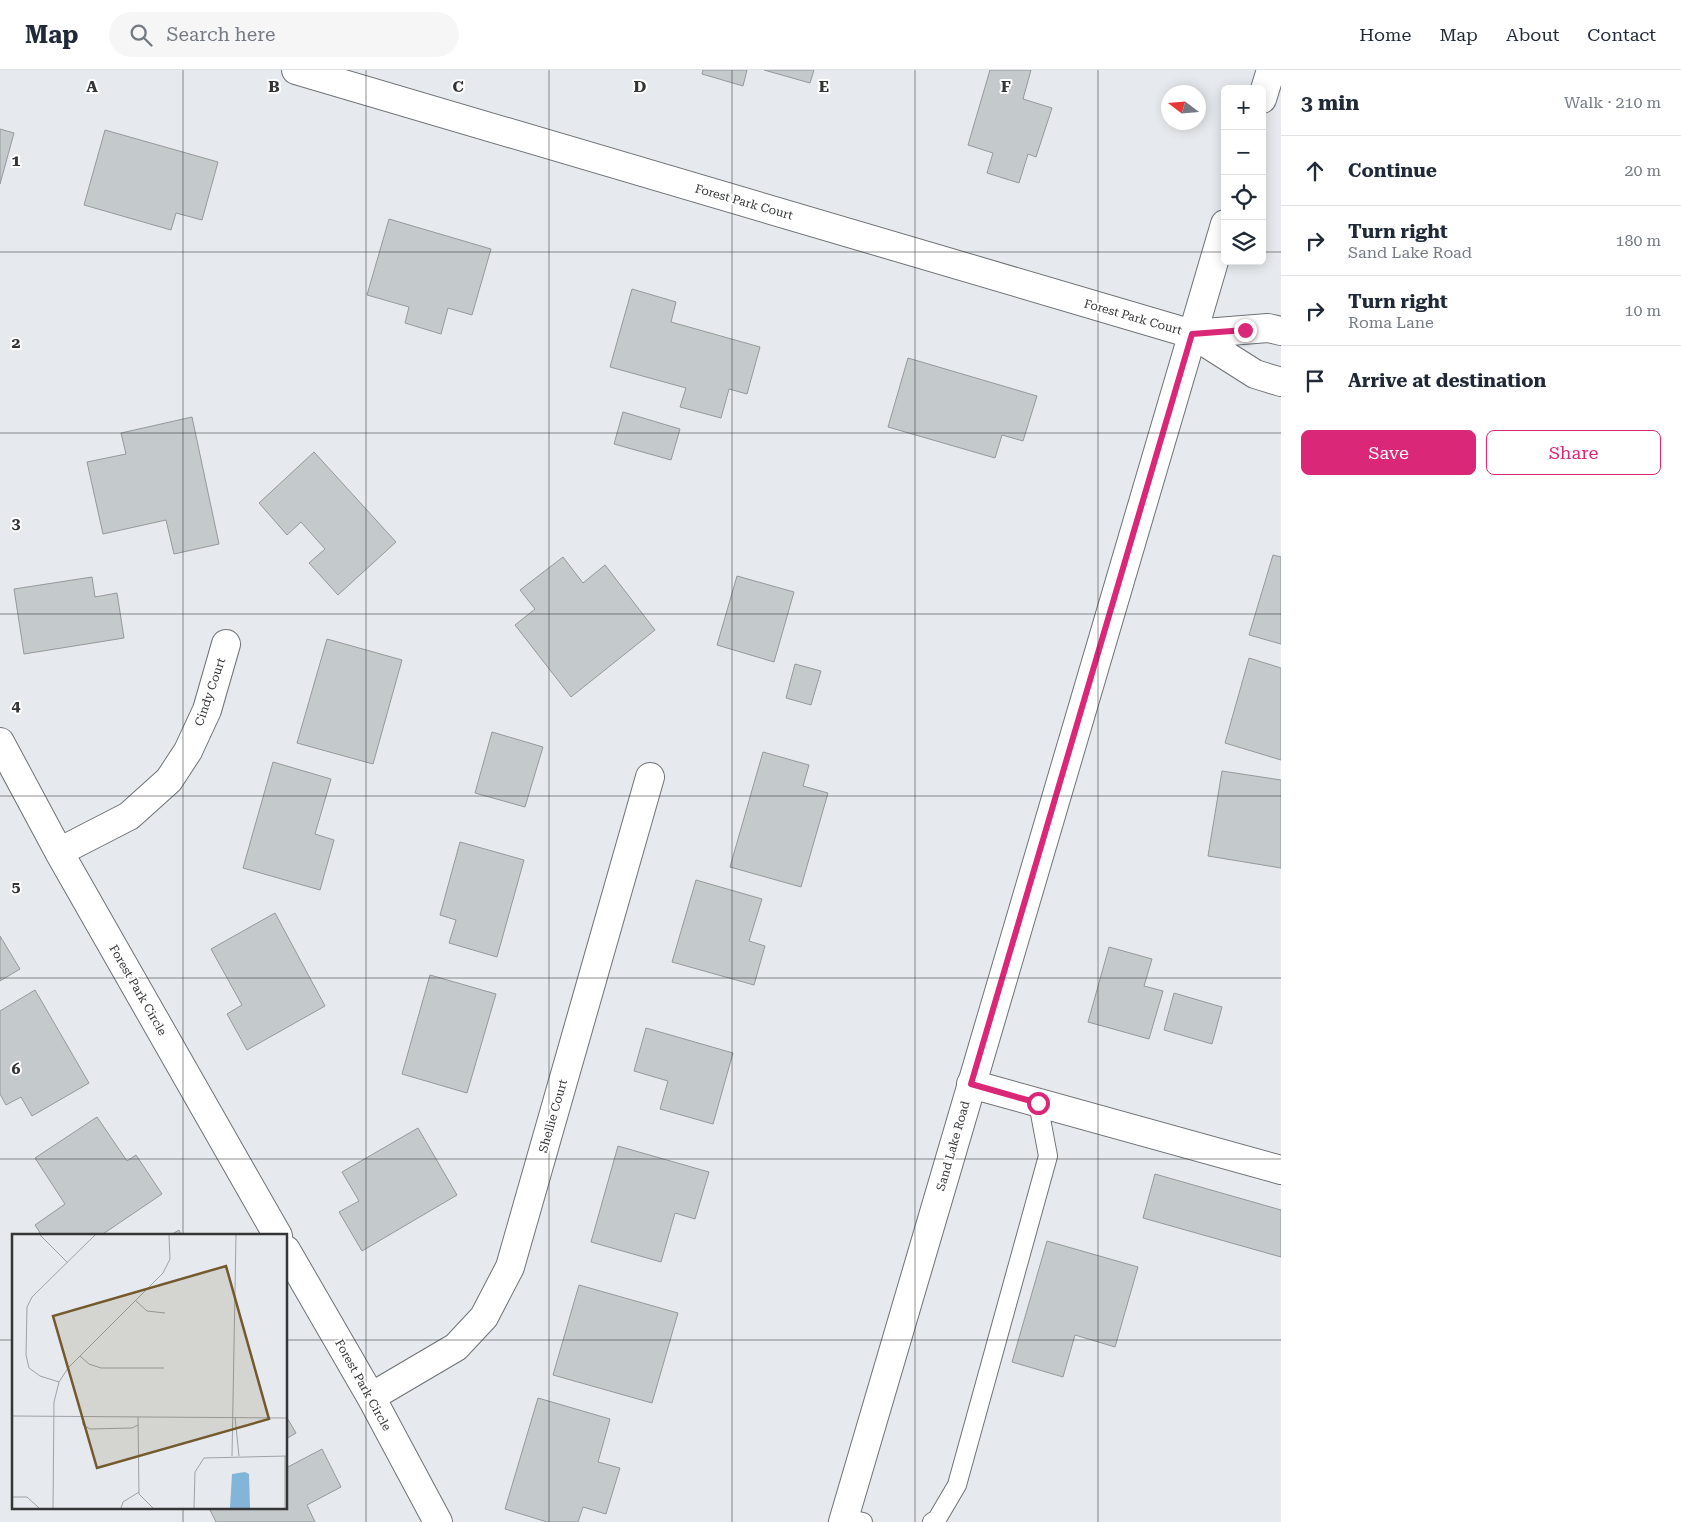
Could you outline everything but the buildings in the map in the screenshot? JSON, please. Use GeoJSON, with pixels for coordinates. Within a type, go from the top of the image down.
{"type":"FeatureCollection","features":[{"type":"Feature","properties":{"kind":"street","name":"Forest Park Court"},"geometry":{"type":"LineString","coordinates":[[296,70],[1192,334]]}},
{"type":"Feature","properties":{"kind":"street"},"geometry":{"type":"LineString","coordinates":[[1266,86],[1271,70]]}},
{"type":"Feature","properties":{"kind":"street","name":"Sand Lake Road"},"geometry":{"type":"LineString","coordinates":[[850,1521],[971,1084],[1221,237]]}},
{"type":"Feature","properties":{"kind":"street"},"geometry":{"type":"LineString","coordinates":[[1192,334],[1268,328],[1281,331]]}},
{"type":"Feature","properties":{"kind":"street"},"geometry":{"type":"LineString","coordinates":[[1192,334],[1255,374],[1281,382]]}},
{"type":"Feature","properties":{"kind":"street","name":"Cindy Court"},"geometry":{"type":"LineString","coordinates":[[59,852],[130,816],[169,780],[188,751],[207,710],[226,644]]}},
{"type":"Feature","properties":{"kind":"street","name":"Forest Park Circle"},"geometry":{"type":"LineString","coordinates":[[0,742],[59,852],[277,1234]]}},
{"type":"Feature","properties":{"kind":"street","name":"Shellie Court"},"geometry":{"type":"LineString","coordinates":[[371,1397],[456,1347],[484,1317],[510,1266],[650,777]]}},
{"type":"Feature","properties":{"kind":"street"},"geometry":{"type":"LineString","coordinates":[[971,1084],[1281,1170]]}},
{"type":"Feature","properties":{"kind":"street","name":"Forest Park Circle"},"geometry":{"type":"LineString","coordinates":[[288,1253],[371,1397],[438,1522]]}},
{"type":"Feature","properties":{"kind":"lane"},"geometry":{"type":"LineString","coordinates":[[932,1522],[937,1519],[957,1485],[1048,1156],[1038,1103]]}},
{"type":"Feature","properties":{"kind":"route"},"geometry":{"type":"LineString","coordinates":[[1038,1103],[971,1084],[1192,334],[1245,330]]}}]}
